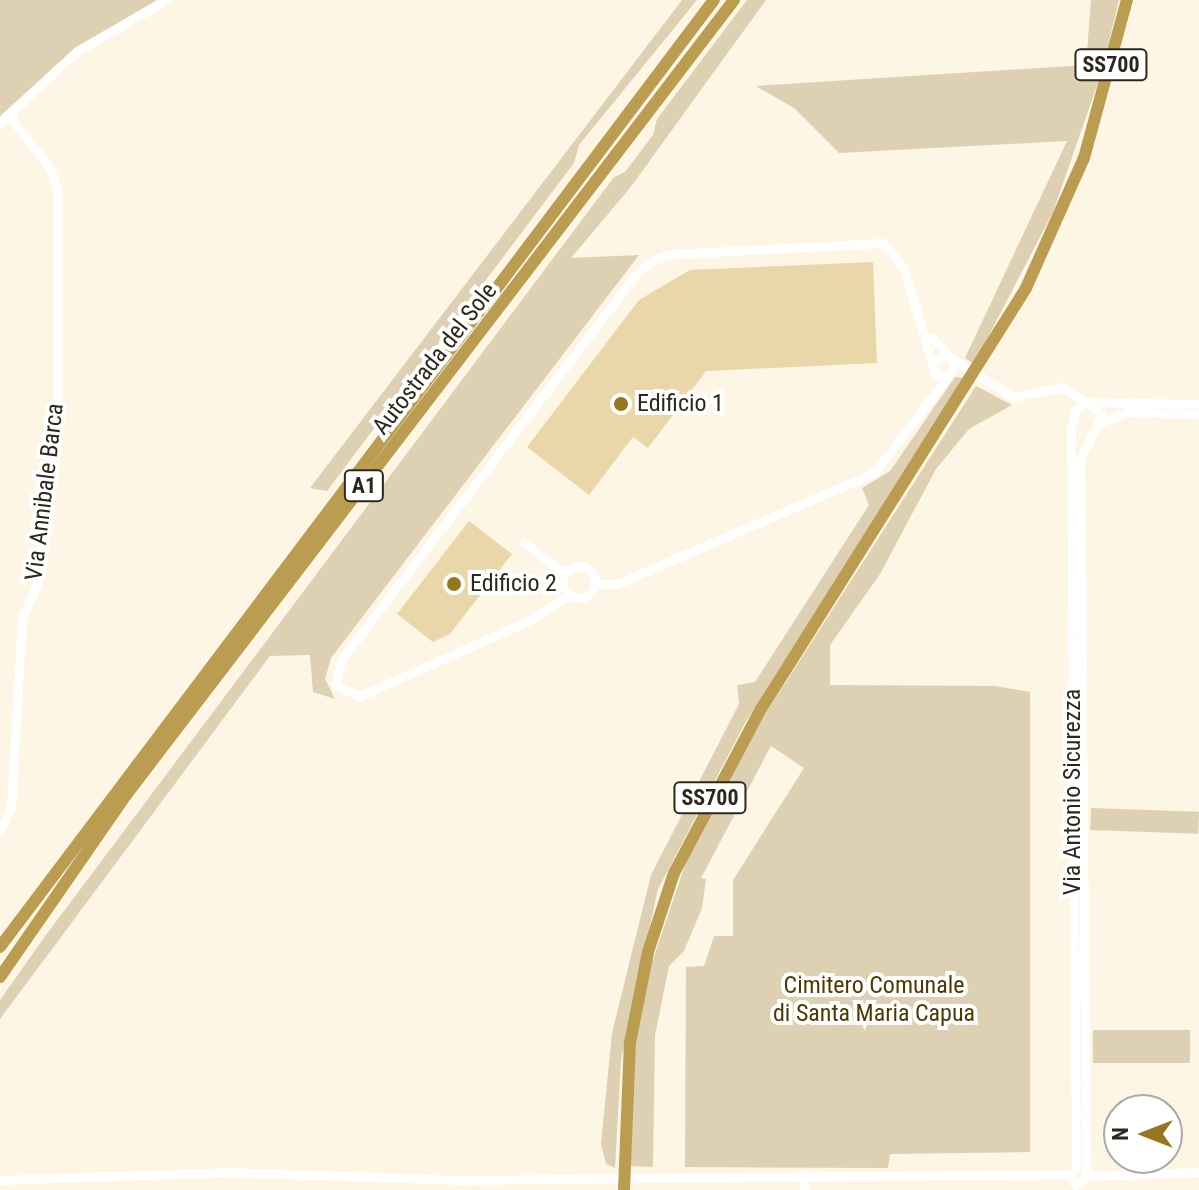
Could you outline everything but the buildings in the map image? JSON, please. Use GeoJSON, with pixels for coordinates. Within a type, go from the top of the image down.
{"type":"FeatureCollection","features":[{"type":"Feature","properties":{"kind":"highway","name":"Autostrada del Sole"},"geometry":{"type":"LineString","coordinates":[[0,947],[714,0]]}},
{"type":"Feature","properties":{"kind":"highway","name":"Autostrada del Sole"},"geometry":{"type":"LineString","coordinates":[[0,977],[126,795],[734,0]]}},
{"type":"Feature","properties":{"kind":"highway","name":"SS700"},"geometry":{"type":"LineString","coordinates":[[624,1186],[632,1029],[648,952],[674,873],[761,709],[989,356],[1084,158],[1127,0]]}},
{"type":"Feature","properties":{"kind":"street"},"geometry":{"type":"LineString","coordinates":[[0,123],[77,51],[166,0]]}},
{"type":"Feature","properties":{"kind":"street","name":"Via Annibale Barca"},"geometry":{"type":"LineString","coordinates":[[0,831],[11,808],[22,619],[37,584],[57,435],[57,188],[50,168],[8,115]]}},
{"type":"Feature","properties":{"kind":"street"},"geometry":{"type":"LineString","coordinates":[[594,584],[585,597],[570,595],[507,632],[360,696],[336,686],[341,660],[635,275],[653,260],[671,254],[877,241],[899,258],[927,331],[931,366],[929,396]]}},
{"type":"Feature","properties":{"kind":"street"},"geometry":{"type":"LineString","coordinates":[[927,331],[950,357],[1013,397],[1062,387],[1101,411],[1096,426]]}},
{"type":"Feature","properties":{"kind":"street"},"geometry":{"type":"LineString","coordinates":[[931,366],[950,357]]}},
{"type":"Feature","properties":{"kind":"street"},"geometry":{"type":"LineString","coordinates":[[594,584],[617,584],[874,473],[929,396],[950,375],[950,357]]}},
{"type":"Feature","properties":{"kind":"street"},"geometry":{"type":"LineString","coordinates":[[931,366],[950,375],[971,372]]}},
{"type":"Feature","properties":{"kind":"street"},"geometry":{"type":"LineString","coordinates":[[1088,402],[1199,404]]}},
{"type":"Feature","properties":{"kind":"street"},"geometry":{"type":"LineString","coordinates":[[1088,402],[1075,417],[1096,426],[1127,412],[1199,414]]}},
{"type":"Feature","properties":{"kind":"street","name":"Via Antonio Sicurezza"},"geometry":{"type":"LineString","coordinates":[[1075,417],[1079,1180]]}},
{"type":"Feature","properties":{"kind":"street","name":"Via Antonio Sicurezza"},"geometry":{"type":"LineString","coordinates":[[1079,1180],[1080,459],[1096,426]]}},
{"type":"Feature","properties":{"kind":"street"},"geometry":{"type":"LineString","coordinates":[[524,543],[565,573],[570,595]]}},
{"type":"Feature","properties":{"kind":"street"},"geometry":{"type":"LineString","coordinates":[[565,573],[584,567],[594,584]]}},
{"type":"Feature","properties":{"kind":"street"},"geometry":{"type":"LineString","coordinates":[[0,1180],[230,1172],[459,1180],[681,1173],[1079,1180],[1199,1172]]}},
{"type":"Feature","properties":{"kind":"street"},"geometry":{"type":"LineString","coordinates":[[804,1174],[804,1190]]}},
{"type":"Feature","properties":{"kind":"green space"},"geometry":{"type":"Polygon","coordinates":[[[0,0],[157,0],[75,48],[0,116],[0,0]]]}},
{"type":"Feature","properties":{"kind":"green space"},"geometry":{"type":"Polygon","coordinates":[[[682,0],[697,0],[579,145],[574,163],[327,491],[310,488],[682,0]]]}},
{"type":"Feature","properties":{"kind":"green space"},"geometry":{"type":"Polygon","coordinates":[[[747,0],[766,0],[630,188],[571,258],[639,255],[331,658],[325,679],[335,699],[313,692],[310,655],[270,656],[0,1019],[0,1000],[46,935],[614,177],[625,172],[653,135],[657,119],[747,0]]]}},
{"type":"Feature","properties":{"kind":"green space"},"geometry":{"type":"Polygon","coordinates":[[[1091,0],[1119,0],[1101,74],[1053,212],[974,364],[965,358],[1067,141],[839,153],[794,108],[756,86],[1086,65],[1091,0]]]}},
{"type":"Feature","properties":{"kind":"green space"},"geometry":{"type":"Polygon","coordinates":[[[955,377],[965,378],[745,723],[658,889],[621,1060],[615,1168],[606,1164],[601,1144],[612,1033],[651,875],[739,704],[737,685],[755,682],[869,505],[862,488],[890,471],[955,377]]]}},
{"type":"Feature","properties":{"kind":"green space","name":"Cimitero Comunale di Santa Maria Capua"},"geometry":{"type":"Polygon","coordinates":[[[976,386],[1012,405],[969,429],[936,469],[880,574],[830,645],[830,685],[995,686],[1030,692],[1030,1152],[890,1154],[888,1168],[685,1167],[686,967],[704,966],[714,936],[733,936],[733,880],[804,768],[771,746],[701,878],[706,879],[702,908],[684,951],[669,966],[655,1035],[653,1167],[629,1166],[635,1047],[649,971],[687,859],[750,738],[976,386]]]}},
{"type":"Feature","properties":{"kind":"green space"},"geometry":{"type":"Polygon","coordinates":[[[1091,808],[1199,812],[1198,834],[1090,830],[1091,808]]]}},
{"type":"Feature","properties":{"kind":"green space"},"geometry":{"type":"Polygon","coordinates":[[[1093,1030],[1190,1030],[1190,1063],[1093,1063],[1093,1030]]]}},
{"type":"Feature","properties":{"kind":"place","name":"Edificio 1"},"geometry":{"type":"Point","coordinates":[621,404]}},
{"type":"Feature","properties":{"kind":"place","name":"Edificio 2"},"geometry":{"type":"Point","coordinates":[454,584]}}]}
